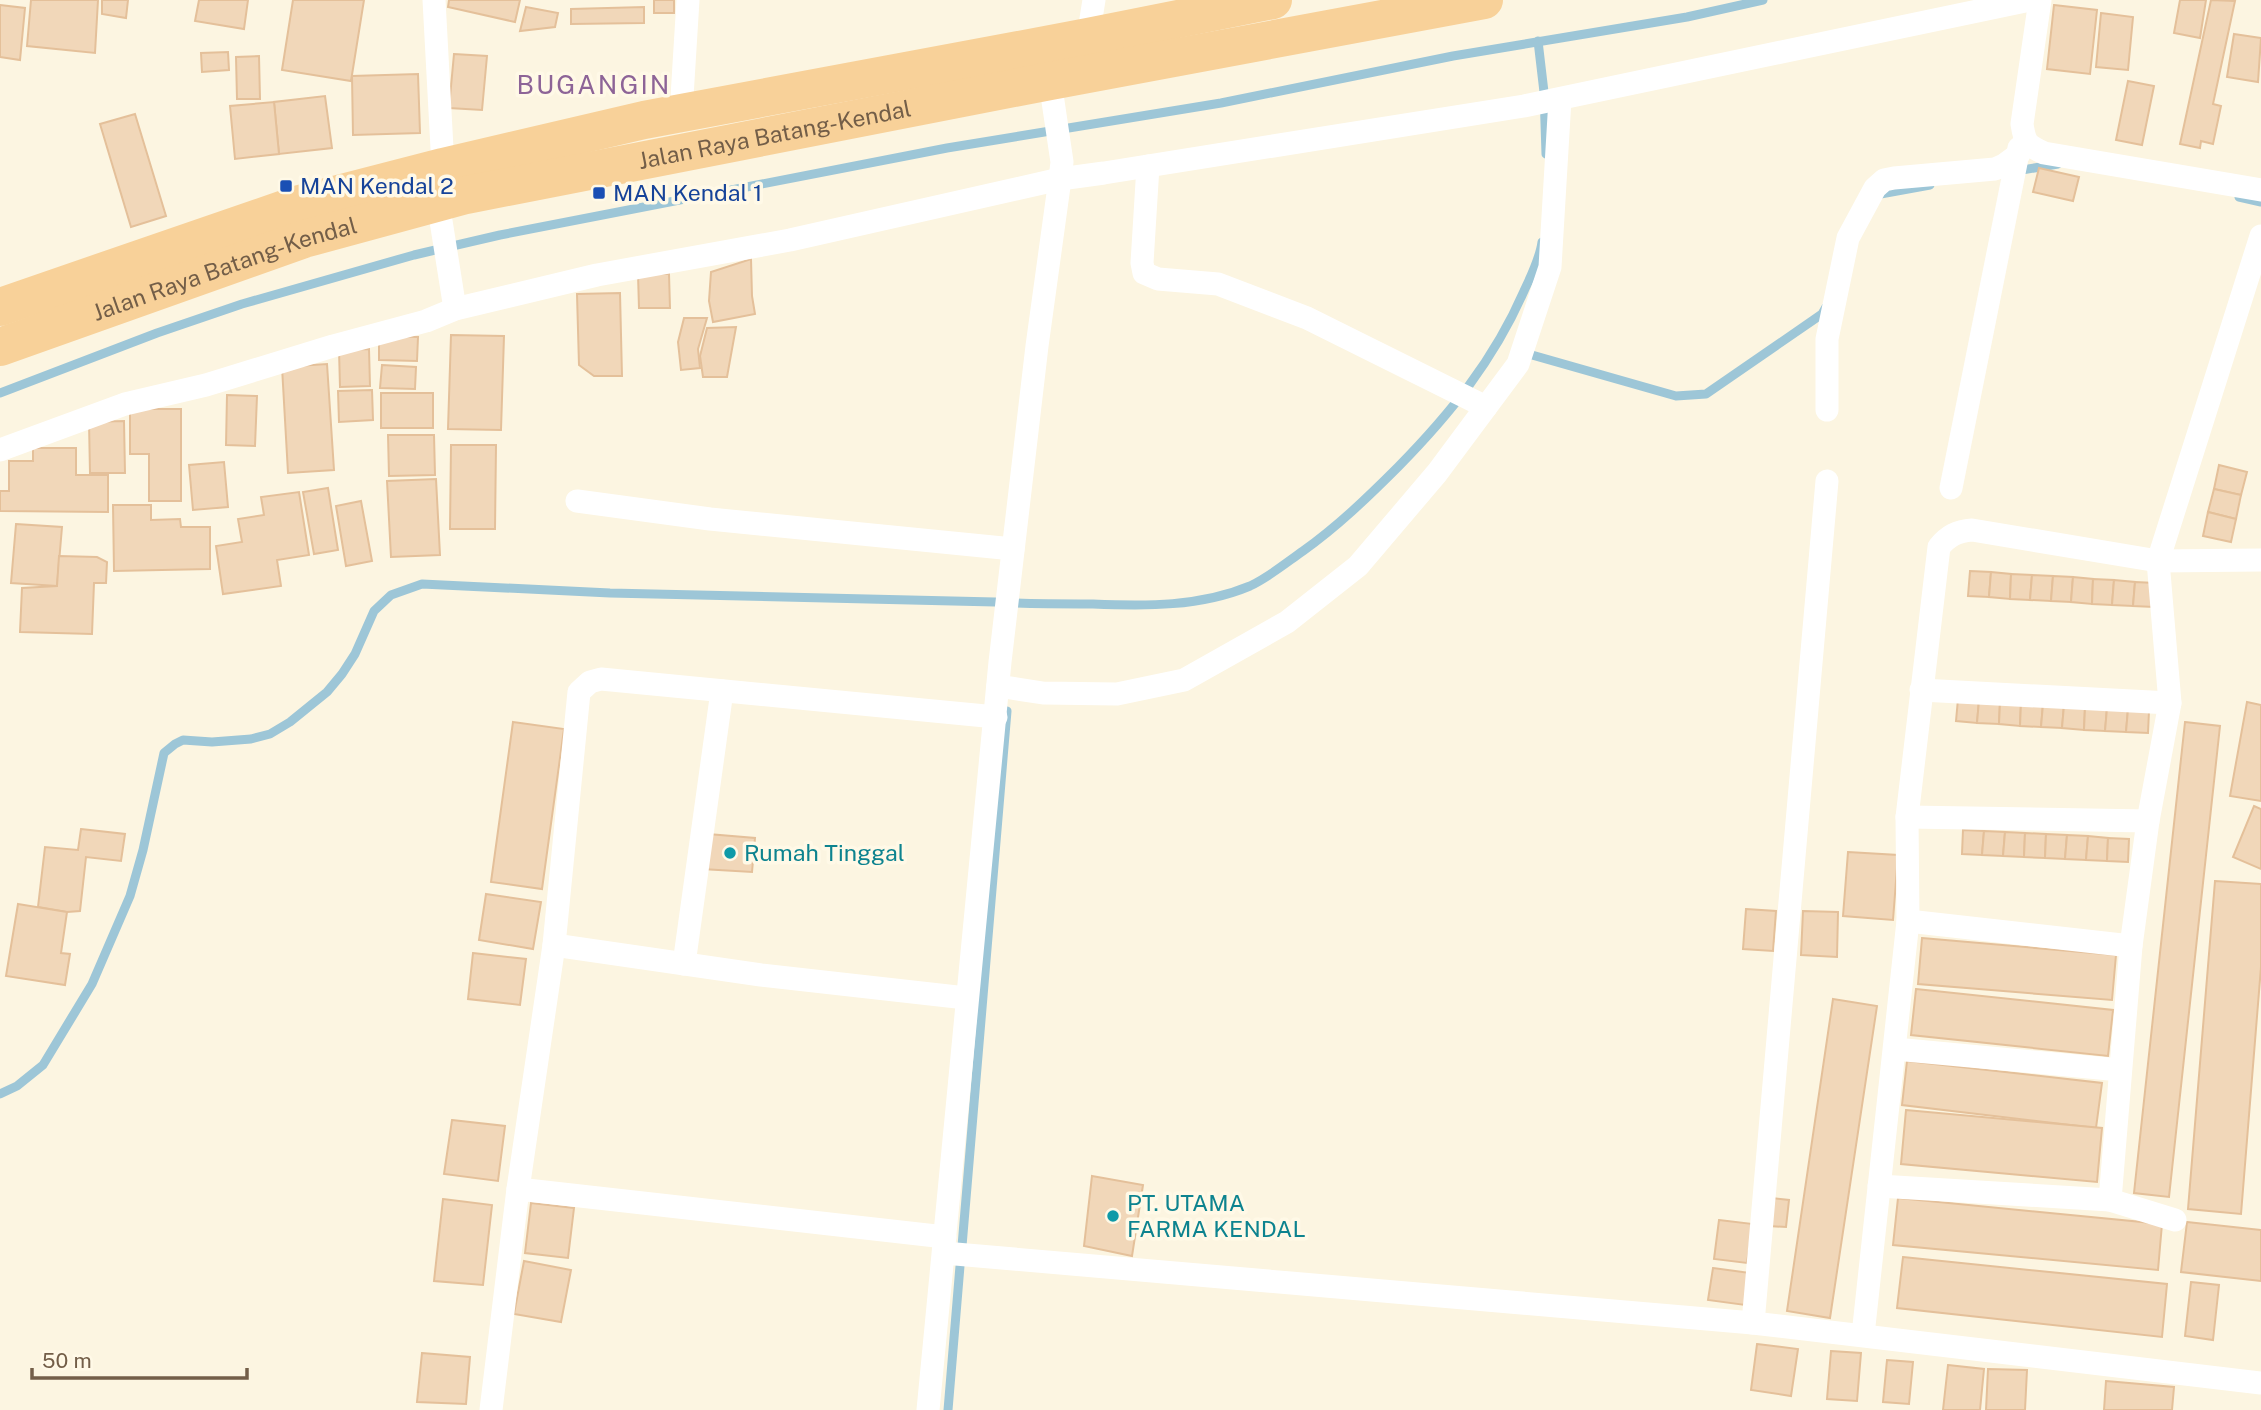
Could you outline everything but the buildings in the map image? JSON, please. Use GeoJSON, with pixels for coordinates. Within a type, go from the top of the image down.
{"type":"FeatureCollection","features":[{"type":"Feature","properties":{"kind":"highway","name":"Jalan Raya Batang-Kendal"},"geometry":{"type":"LineString","coordinates":[[0,347],[304,239],[441,196],[681,113],[1273,0]]}},
{"type":"Feature","properties":{"kind":"highway","name":"Jalan Raya Batang-Kendal"},"geometry":{"type":"LineString","coordinates":[[0,307],[296,205],[441,196],[652,158],[1052,96],[1484,0]]}},
{"type":"Feature","properties":{"kind":"street"},"geometry":{"type":"LineString","coordinates":[[434,0],[441,196],[454,303]]}},
{"type":"Feature","properties":{"kind":"street"},"geometry":{"type":"LineString","coordinates":[[681,113],[688,0]]}},
{"type":"Feature","properties":{"kind":"street"},"geometry":{"type":"LineString","coordinates":[[1088,37],[1094,0]]}},
{"type":"Feature","properties":{"kind":"street"},"geometry":{"type":"LineString","coordinates":[[0,450],[125,404],[206,386],[333,346],[426,321],[454,303],[790,240],[1061,170],[1148,166],[1524,106],[2030,0]]}},
{"type":"Feature","properties":{"kind":"street"},"geometry":{"type":"LineString","coordinates":[[1951,488],[2019,154],[2040,0]]}},
{"type":"Feature","properties":{"kind":"street"},"geometry":{"type":"LineString","coordinates":[[928,1410],[998,686],[1035,359],[1061,170],[1052,96]]}},
{"type":"Feature","properties":{"kind":"street"},"geometry":{"type":"LineString","coordinates":[[998,686],[1043,693],[1118,694],[1184,680],[1287,622],[1358,566],[1437,472],[1480,404],[1518,364],[1550,267],[1556,99]]}},
{"type":"Feature","properties":{"kind":"street"},"geometry":{"type":"LineString","coordinates":[[2022,124],[2024,138],[2029,146],[2044,153],[2261,190]]}},
{"type":"Feature","properties":{"kind":"street"},"geometry":{"type":"LineString","coordinates":[[1827,410],[1827,339],[1848,238],[1875,188],[1884,180],[1894,178],[1995,169],[2004,166],[2019,154]]}},
{"type":"Feature","properties":{"kind":"street"},"geometry":{"type":"LineString","coordinates":[[1148,166],[1142,263],[1144,273],[1157,279],[1218,284],[1307,318],[1480,404]]}},
{"type":"Feature","properties":{"kind":"street"},"geometry":{"type":"LineString","coordinates":[[2110,1200],[2131,946],[2148,821],[2170,703],[2158,561],[2261,236]]}},
{"type":"Feature","properties":{"kind":"street"},"geometry":{"type":"LineString","coordinates":[[1753,1323],[1827,481]]}},
{"type":"Feature","properties":{"kind":"street"},"geometry":{"type":"LineString","coordinates":[[576,501],[710,519],[1013,549]]}},
{"type":"Feature","properties":{"kind":"street"},"geometry":{"type":"LineString","coordinates":[[1863,1335],[1908,921],[1907,817],[1938,547],[1946,538],[1960,531],[1972,530],[2158,561],[2261,560]]}},
{"type":"Feature","properties":{"kind":"street"},"geometry":{"type":"LineString","coordinates":[[491,1410],[518,1189],[554,945],[579,692],[590,682],[601,680],[996,717]]}},
{"type":"Feature","properties":{"kind":"street"},"geometry":{"type":"LineString","coordinates":[[1921,690],[2170,703]]}},
{"type":"Feature","properties":{"kind":"street"},"geometry":{"type":"LineString","coordinates":[[684,964],[722,691]]}},
{"type":"Feature","properties":{"kind":"street"},"geometry":{"type":"LineString","coordinates":[[1907,817],[2148,821]]}},
{"type":"Feature","properties":{"kind":"street"},"geometry":{"type":"LineString","coordinates":[[1908,921],[2131,946]]}},
{"type":"Feature","properties":{"kind":"street"},"geometry":{"type":"LineString","coordinates":[[554,945],[684,964],[967,998]]}},
{"type":"Feature","properties":{"kind":"street"},"geometry":{"type":"LineString","coordinates":[[1895,1049],[2120,1070]]}},
{"type":"Feature","properties":{"kind":"street"},"geometry":{"type":"LineString","coordinates":[[1879,1186],[2110,1200],[2175,1220]]}},
{"type":"Feature","properties":{"kind":"street"},"geometry":{"type":"LineString","coordinates":[[518,1189],[944,1245],[1753,1323],[2261,1383]]}},
{"type":"Feature","properties":{"kind":"waterway"},"geometry":{"type":"LineString","coordinates":[[0,393],[157,333],[242,304],[414,255],[500,235],[947,148],[1221,103],[1453,56],[1687,17],[1763,0]]}},
{"type":"Feature","properties":{"kind":"waterway"},"geometry":{"type":"LineString","coordinates":[[1538,41],[1544,92],[1546,154]]}},
{"type":"Feature","properties":{"kind":"waterway"},"geometry":{"type":"LineString","coordinates":[[2016,171],[2058,164]]}},
{"type":"Feature","properties":{"kind":"waterway"},"geometry":{"type":"LineString","coordinates":[[1875,195],[1930,185]]}},
{"type":"Feature","properties":{"kind":"waterway"},"geometry":{"type":"LineString","coordinates":[[2239,197],[2261,202]]}},
{"type":"Feature","properties":{"kind":"waterway"},"geometry":{"type":"LineString","coordinates":[[1014,603],[1173,604],[1231,593],[1250,586],[1277,570],[1328,532],[1364,500],[1453,406],[1499,340],[1535,267],[1542,242]]}},
{"type":"Feature","properties":{"kind":"waterway"},"geometry":{"type":"LineString","coordinates":[[1532,355],[1676,396],[1706,394],[1822,314],[1826,307]]}},
{"type":"Feature","properties":{"kind":"waterway"},"geometry":{"type":"LineString","coordinates":[[0,1094],[17,1086],[43,1065],[92,984],[130,896],[164,753],[183,740],[212,742],[251,739],[270,734],[290,722],[327,692],[342,674],[355,654],[374,611],[391,595],[422,584],[610,593],[995,602]]}},
{"type":"Feature","properties":{"kind":"waterway"},"geometry":{"type":"LineString","coordinates":[[962,1246],[1007,711]]}},
{"type":"Feature","properties":{"kind":"waterway"},"geometry":{"type":"LineString","coordinates":[[948,1410],[960,1266]]}},
{"type":"Feature","properties":{"kind":"place","name":"MAN Kendal 2"},"geometry":{"type":"Point","coordinates":[286,186]}},
{"type":"Feature","properties":{"kind":"place","name":"MAN Kendal 1"},"geometry":{"type":"Point","coordinates":[599,193]}},
{"type":"Feature","properties":{"kind":"place","name":"Rumah Tinggal"},"geometry":{"type":"Point","coordinates":[730,853]}},
{"type":"Feature","properties":{"kind":"place","name":"PT. UTAMA FARMA KENDAL"},"geometry":{"type":"Point","coordinates":[1113,1216]}},
{"type":"Feature","properties":{"kind":"district","name":"BUGANGIN"},"geometry":{"type":"Point","coordinates":[594,85]}}]}
